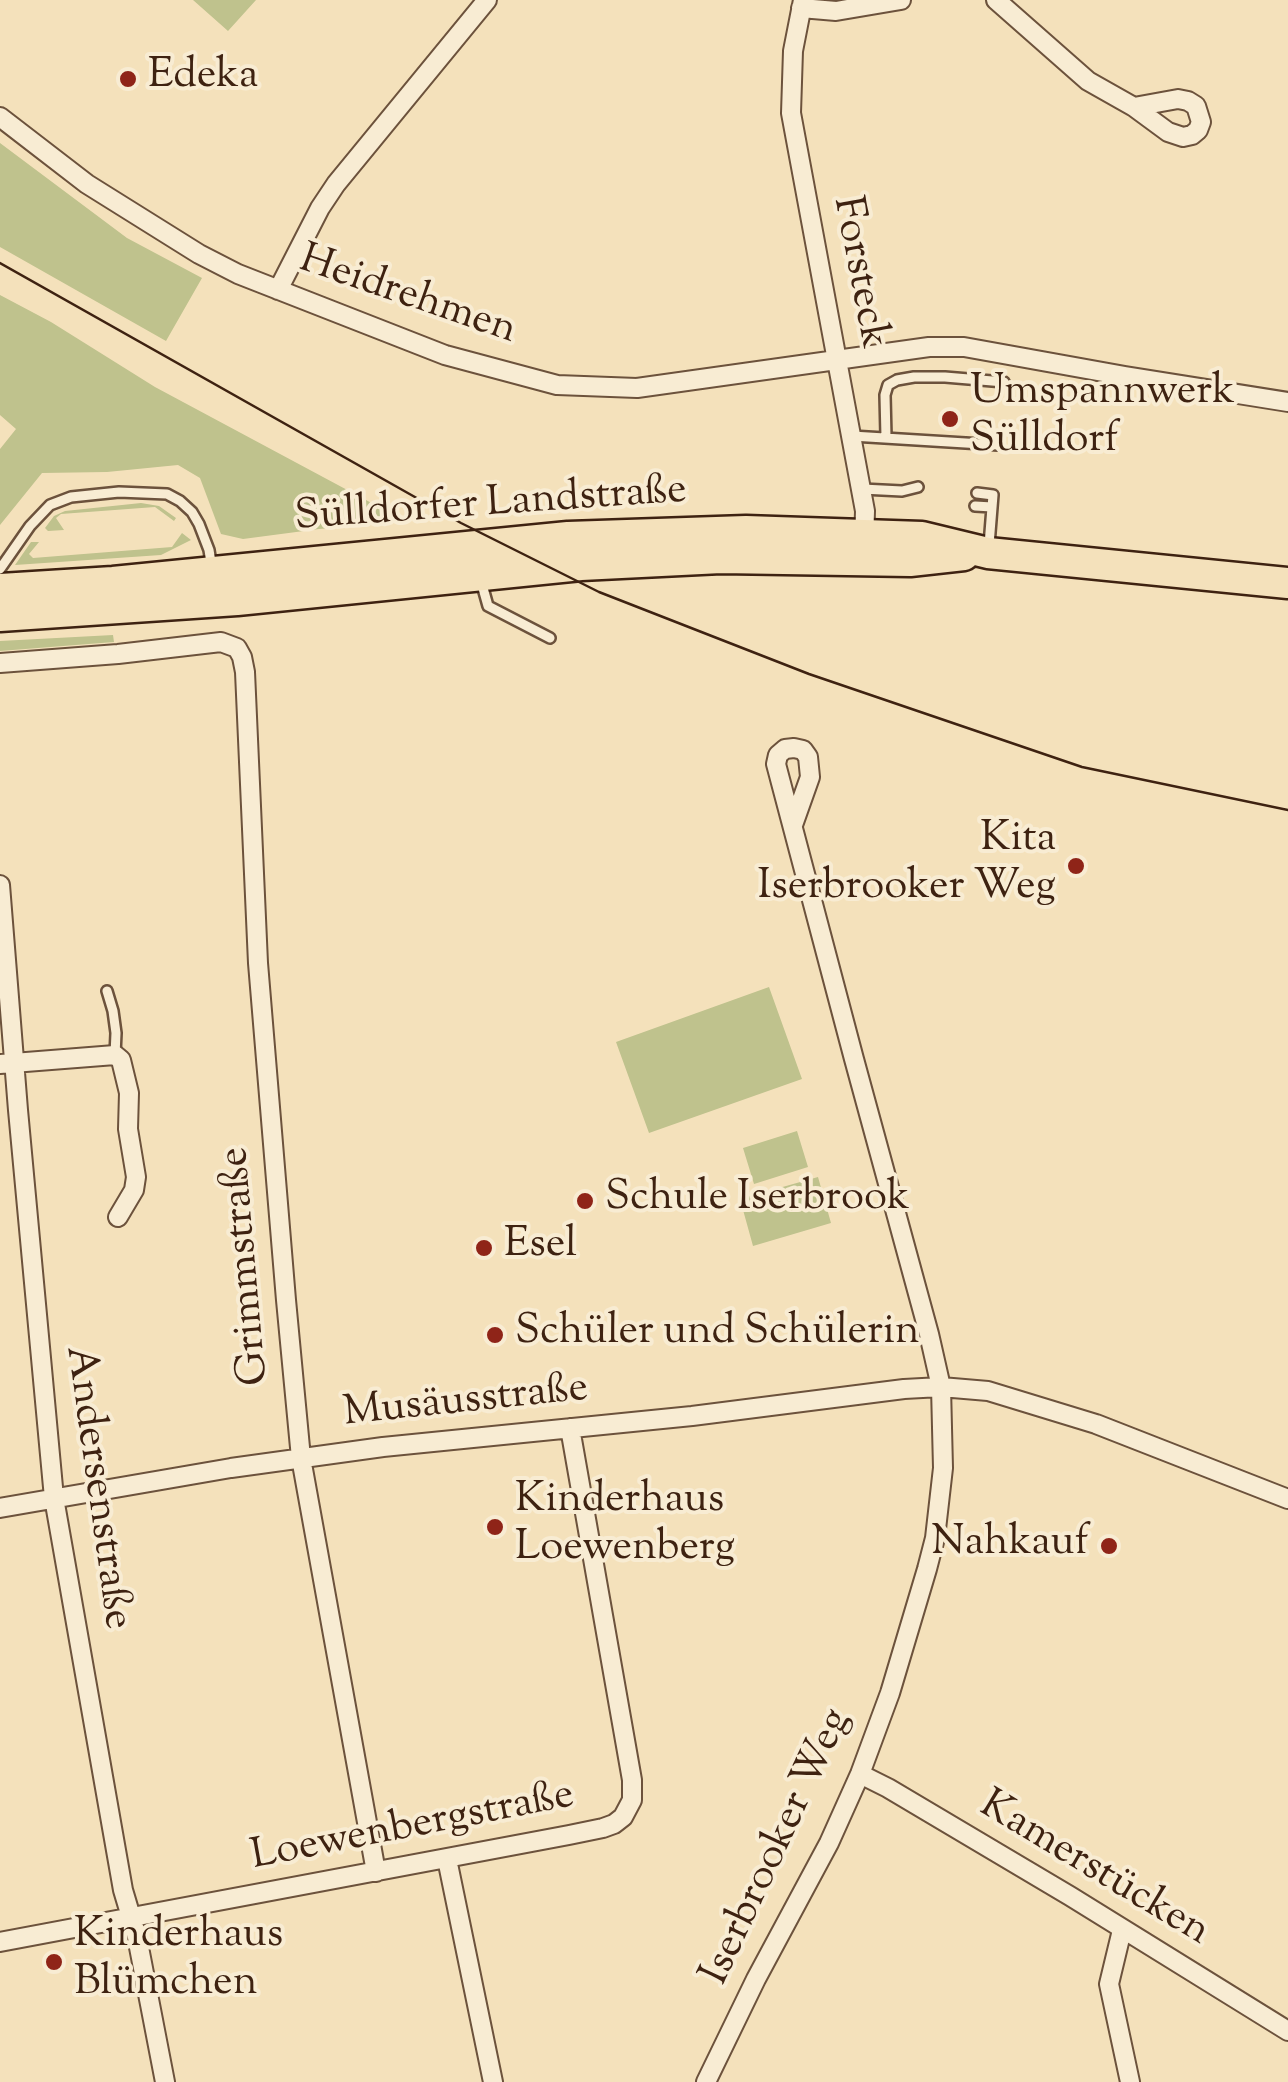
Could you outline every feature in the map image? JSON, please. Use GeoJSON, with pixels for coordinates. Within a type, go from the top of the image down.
{"type":"FeatureCollection","features":[{"type":"Feature","properties":{"kind":"main road","name":"Sülldorfer Landstraße"},"geometry":{"type":"LineString","coordinates":[[11,602],[113,582],[201,588],[568,537],[746,531],[864,546]]}},
{"type":"Feature","properties":{"kind":"main road","name":"Sülldorfer Landstraße"},"geometry":{"type":"LineString","coordinates":[[11,602],[720,558],[922,537],[988,553],[1288,584]]}},
{"type":"Feature","properties":{"kind":"street"},"geometry":{"type":"LineString","coordinates":[[278,290],[336,184],[487,0]]}},
{"type":"Feature","properties":{"kind":"street"},"geometry":{"type":"LineString","coordinates":[[802,4],[836,11],[901,0]]}},
{"type":"Feature","properties":{"kind":"street"},"geometry":{"type":"LineString","coordinates":[[996,0],[1088,81],[1134,107]]}},
{"type":"Feature","properties":{"kind":"street","name":"Forsteck"},"geometry":{"type":"LineString","coordinates":[[802,4],[792,65],[791,113],[865,511],[864,546]]}},
{"type":"Feature","properties":{"kind":"street","name":"Heidrehmen"},"geometry":{"type":"LineString","coordinates":[[0,117],[87,184],[199,254],[278,290],[445,355],[557,384],[637,388],[930,347],[964,346],[1288,402]]}},
{"type":"Feature","properties":{"kind":"street","name":"Grimmstraße"},"geometry":{"type":"LineString","coordinates":[[0,663],[211,642],[230,644],[242,658],[258,963],[301,1458],[376,1872]]}},
{"type":"Feature","properties":{"kind":"street","name":"Iserbrooker Weg"},"geometry":{"type":"LineString","coordinates":[[701,2081],[829,1843],[860,1774],[890,1693],[935,1538],[943,1468],[942,1387],[930,1334],[793,825]]}},
{"type":"Feature","properties":{"kind":"street","name":"Andersenstraße"},"geometry":{"type":"LineString","coordinates":[[0,884],[7,1064],[54,1498],[123,1890],[164,2082]]}},
{"type":"Feature","properties":{"kind":"street"},"geometry":{"type":"LineString","coordinates":[[7,1064],[114,1055],[121,1060],[129,1093],[128,1129],[136,1177],[134,1190],[118,1217]]}},
{"type":"Feature","properties":{"kind":"street","name":"Musäusstraße"},"geometry":{"type":"LineString","coordinates":[[0,1508],[401,1444],[942,1387],[988,1391],[1096,1424],[1288,1499]]}},
{"type":"Feature","properties":{"kind":"street","name":"Loewenbergstraße"},"geometry":{"type":"LineString","coordinates":[[0,1942],[448,1859],[602,1828],[622,1817],[632,1800],[632,1780],[570,1428]]}},
{"type":"Feature","properties":{"kind":"street","name":"Kamerstücken"},"geometry":{"type":"LineString","coordinates":[[860,1774],[1070,1896],[1288,2031]]}},
{"type":"Feature","properties":{"kind":"street"},"geometry":{"type":"LineString","coordinates":[[448,1859],[493,2082]]}},
{"type":"Feature","properties":{"kind":"street"},"geometry":{"type":"LineString","coordinates":[[1122,1930],[1110,1984],[1130,2082]]}},
{"type":"Feature","properties":{"kind":"lane"},"geometry":{"type":"LineString","coordinates":[[886,437],[885,394],[888,385],[897,380],[945,377],[1004,382]]}},
{"type":"Feature","properties":{"kind":"lane"},"geometry":{"type":"LineString","coordinates":[[851,436],[998,444]]}},
{"type":"Feature","properties":{"kind":"lane"},"geometry":{"type":"LineString","coordinates":[[861,489],[902,491],[918,487]]}},
{"type":"Feature","properties":{"kind":"lane"},"geometry":{"type":"LineString","coordinates":[[902,491],[917,500]]}},
{"type":"Feature","properties":{"kind":"lane"},"geometry":{"type":"LineString","coordinates":[[0,569],[50,505],[97,493],[149,492],[167,494],[192,512],[209,550],[201,588]]}},
{"type":"Feature","properties":{"kind":"lane"},"geometry":{"type":"LineString","coordinates":[[976,493],[993,495],[988,553]]}},
{"type":"Feature","properties":{"kind":"lane"},"geometry":{"type":"LineString","coordinates":[[975,506],[992,508]]}},
{"type":"Feature","properties":{"kind":"lane"},"geometry":{"type":"LineString","coordinates":[[478,574],[488,606],[550,638]]}},
{"type":"Feature","properties":{"kind":"lane"},"geometry":{"type":"LineString","coordinates":[[107,991],[116,1033],[114,1055]]}},
{"type":"Feature","properties":{"kind":"green space"},"geometry":{"type":"Polygon","coordinates":[[[193,0],[256,0],[228,31],[193,0]]]}},
{"type":"Feature","properties":{"kind":"green space"},"geometry":{"type":"Polygon","coordinates":[[[0,143],[127,238],[202,278],[166,341],[0,247],[0,143]]]}},
{"type":"Feature","properties":{"kind":"green space"},"geometry":{"type":"Polygon","coordinates":[[[0,295],[155,387],[407,522],[243,539],[221,534],[200,478],[178,465],[42,473],[0,525],[0,449],[16,429],[0,415],[0,295]]]}},
{"type":"Feature","properties":{"kind":"green space"},"geometry":{"type":"Polygon","coordinates":[[[141,503],[159,506],[176,518],[174,521],[155,507],[61,514],[56,518],[64,530],[45,528],[54,516],[65,511],[141,503]]]}},
{"type":"Feature","properties":{"kind":"green space"},"geometry":{"type":"Polygon","coordinates":[[[182,533],[191,540],[161,555],[15,565],[31,542],[39,542],[29,554],[33,558],[172,547],[182,533]]]}},
{"type":"Feature","properties":{"kind":"green space"},"geometry":{"type":"Polygon","coordinates":[[[113,635],[114,642],[0,651],[0,641],[113,635]]]}},
{"type":"Feature","properties":{"kind":"green space"},"geometry":{"type":"Polygon","coordinates":[[[769,987],[802,1079],[649,1133],[616,1042],[769,987]]]}},
{"type":"Feature","properties":{"kind":"green space"},"geometry":{"type":"Polygon","coordinates":[[[797,1131],[808,1167],[754,1184],[743,1148],[797,1131]]]}},
{"type":"Feature","properties":{"kind":"green space"},"geometry":{"type":"Polygon","coordinates":[[[818,1177],[831,1223],[753,1246],[740,1199],[818,1177]]]}},
{"type":"Feature","properties":{"kind":"tram line"},"geometry":{"type":"LineString","coordinates":[[0,263],[461,523],[599,592],[809,674],[1082,767],[1288,810]]}},
{"type":"Feature","properties":{"kind":"place","name":"Edeka"},"geometry":{"type":"Point","coordinates":[128,79]}},
{"type":"Feature","properties":{"kind":"place","name":"Umspannwerk Sülldorf"},"geometry":{"type":"Point","coordinates":[950,419]}},
{"type":"Feature","properties":{"kind":"place","name":"Kita Iserbrooker Weg"},"geometry":{"type":"Point","coordinates":[1076,866]}},
{"type":"Feature","properties":{"kind":"place","name":"Schule Iserbrook"},"geometry":{"type":"Point","coordinates":[585,1201]}},
{"type":"Feature","properties":{"kind":"place","name":"Esel"},"geometry":{"type":"Point","coordinates":[484,1248]}},
{"type":"Feature","properties":{"kind":"place","name":"Schüler und Schülerin"},"geometry":{"type":"Point","coordinates":[495,1335]}},
{"type":"Feature","properties":{"kind":"place","name":"Kinderhaus Loewenberg"},"geometry":{"type":"Point","coordinates":[495,1527]}},
{"type":"Feature","properties":{"kind":"place","name":"Nahkauf"},"geometry":{"type":"Point","coordinates":[1109,1546]}},
{"type":"Feature","properties":{"kind":"place","name":"Kinderhaus Blümchen"},"geometry":{"type":"Point","coordinates":[54,1962]}}]}
